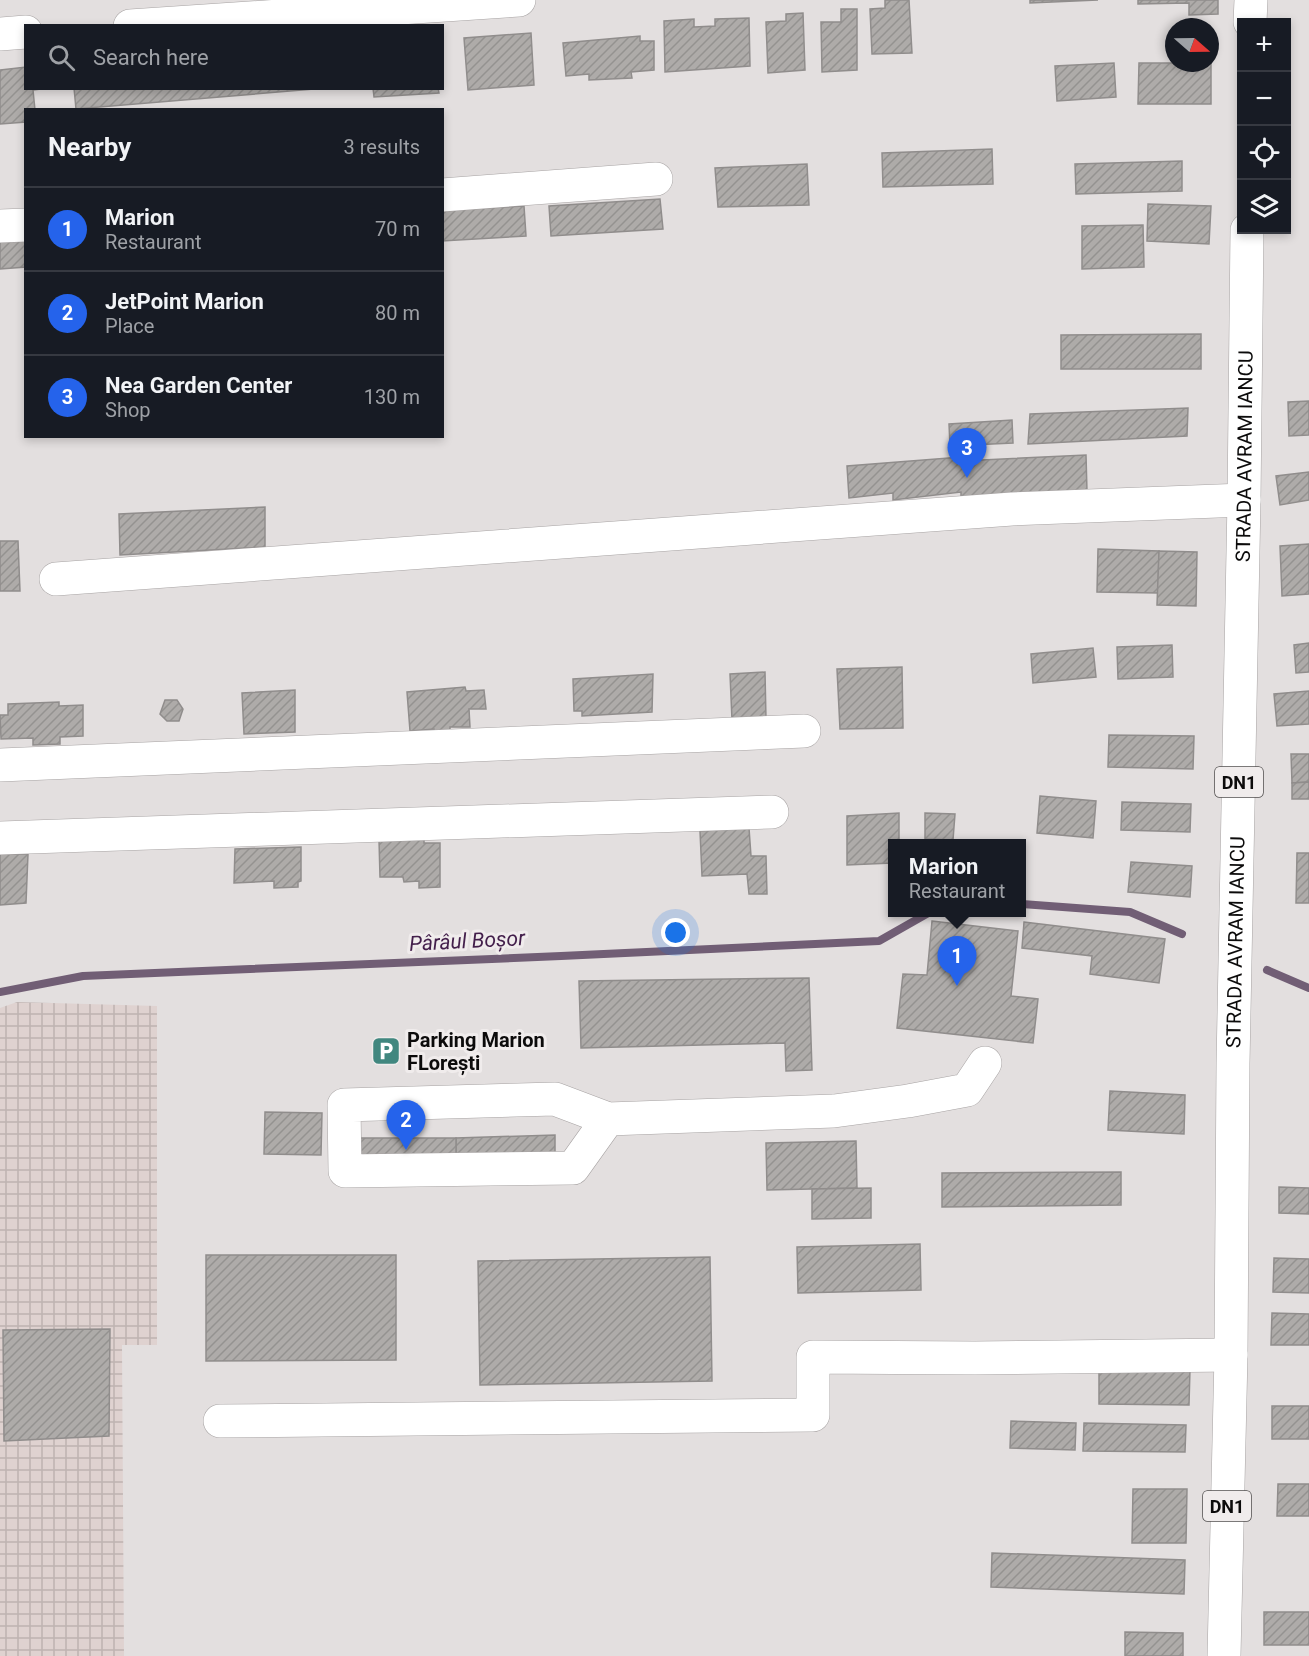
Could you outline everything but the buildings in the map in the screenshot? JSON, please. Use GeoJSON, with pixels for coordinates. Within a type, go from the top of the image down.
{"type":"FeatureCollection","features":[{"type":"Feature","properties":{"kind":"main road"},"geometry":{"type":"LineString","coordinates":[[160,24],[519,0]]}},
{"type":"Feature","properties":{"kind":"main road"},"geometry":{"type":"LineString","coordinates":[[1250,18],[1251,0]]}},
{"type":"Feature","properties":{"kind":"main road"},"geometry":{"type":"LineString","coordinates":[[0,34],[24,32]]}},
{"type":"Feature","properties":{"kind":"main road"},"geometry":{"type":"LineString","coordinates":[[444,195],[656,179]]}},
{"type":"Feature","properties":{"kind":"main road"},"geometry":{"type":"LineString","coordinates":[[0,226],[24,225]]}},
{"type":"Feature","properties":{"kind":"main road","name":"STRADA AVRAM IANCU"},"geometry":{"type":"LineString","coordinates":[[1224,1656],[1231,1355],[1233,1064],[1248,234]]}},
{"type":"Feature","properties":{"kind":"main road"},"geometry":{"type":"LineString","coordinates":[[56,579],[1012,509],[1244,500]]}},
{"type":"Feature","properties":{"kind":"main road"},"geometry":{"type":"LineString","coordinates":[[0,765],[804,731]]}},
{"type":"Feature","properties":{"kind":"main road"},"geometry":{"type":"LineString","coordinates":[[0,838],[772,812]]}},
{"type":"Feature","properties":{"kind":"main road"},"geometry":{"type":"LineString","coordinates":[[608,1119],[573,1168],[345,1171],[344,1105],[555,1100],[608,1119],[834,1112],[967,1090],[986,1063]]}},
{"type":"Feature","properties":{"kind":"main road"},"geometry":{"type":"LineString","coordinates":[[220,1421],[813,1415],[813,1357],[986,1358],[1231,1355]]}},
{"type":"Feature","properties":{"kind":"shaded area"},"geometry":{"type":"Polygon","coordinates":[[[17,1002],[157,1006],[157,1345],[122,1345],[124,1656],[0,1656],[0,1008],[17,1002]]]}},
{"type":"Feature","properties":{"kind":"waterway","name":"Pârâul Boșor"},"geometry":{"type":"LineString","coordinates":[[1026,904],[1130,912],[1182,934]]}},
{"type":"Feature","properties":{"kind":"waterway","name":"Pârâul Boșor"},"geometry":{"type":"LineString","coordinates":[[0,992],[83,976],[879,941],[921,917]]}},
{"type":"Feature","properties":{"kind":"waterway","name":"Pârâul Boșor"},"geometry":{"type":"LineString","coordinates":[[1267,970],[1309,988]]}},
{"type":"Feature","properties":{"kind":"place","name":"Nea Garden Center"},"geometry":{"type":"Point","coordinates":[967,478]}},
{"type":"Feature","properties":{"kind":"place","name":"Marion"},"geometry":{"type":"Point","coordinates":[957,986]}},
{"type":"Feature","properties":{"kind":"place","name":"Parking Marion FLorești"},"geometry":{"type":"Point","coordinates":[386,1051]}},
{"type":"Feature","properties":{"kind":"place","name":"JetPoint Marion"},"geometry":{"type":"Point","coordinates":[406,1150]}}]}
